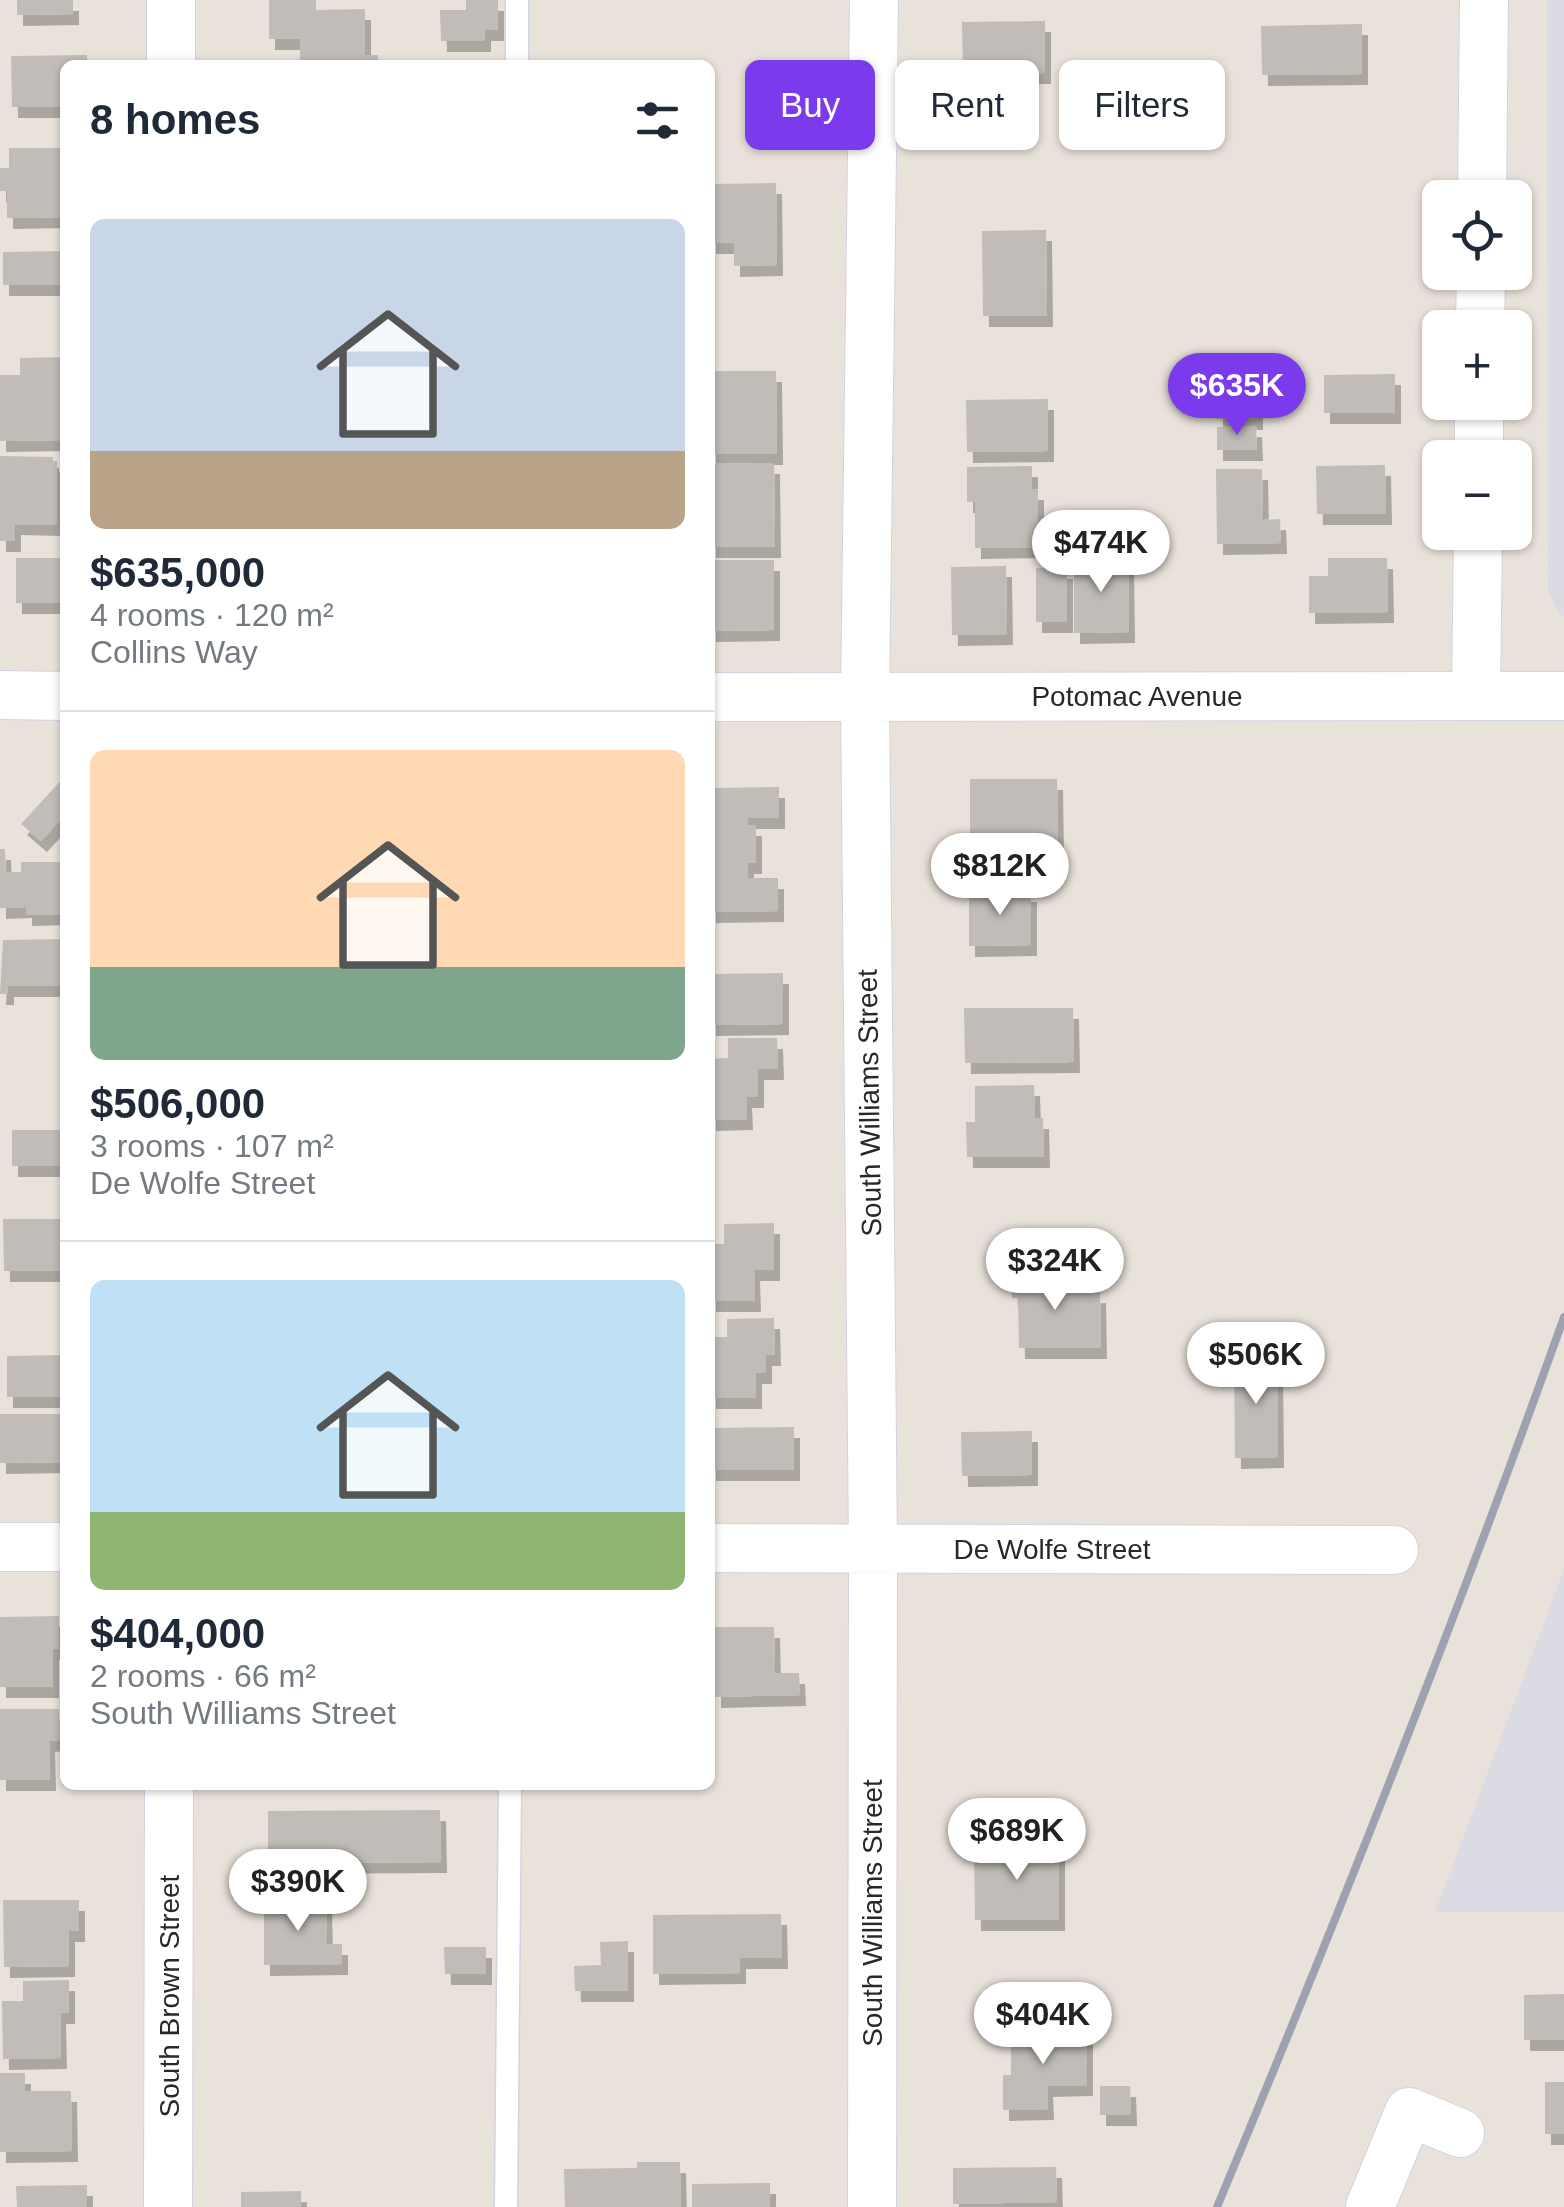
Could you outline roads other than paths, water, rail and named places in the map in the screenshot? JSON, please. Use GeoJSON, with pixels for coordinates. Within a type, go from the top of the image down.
{"type":"FeatureCollection","features":[{"type":"Feature","properties":{"kind":"street"},"geometry":{"type":"LineString","coordinates":[[171,0],[171,60]]}},
{"type":"Feature","properties":{"kind":"street","name":"South Williams Street"},"geometry":{"type":"LineString","coordinates":[[872,2207],[873,1548],[865,697],[874,0]]}},
{"type":"Feature","properties":{"kind":"street"},"geometry":{"type":"LineString","coordinates":[[1482,180],[1484,0]]}},
{"type":"Feature","properties":{"kind":"street"},"geometry":{"type":"LineString","coordinates":[[1476,696],[1478,550]]}},
{"type":"Feature","properties":{"kind":"street"},"geometry":{"type":"LineString","coordinates":[[0,696],[60,696]]}},
{"type":"Feature","properties":{"kind":"street","name":"Potomac Avenue"},"geometry":{"type":"LineString","coordinates":[[715,697],[1564,696]]}},
{"type":"Feature","properties":{"kind":"street"},"geometry":{"type":"LineString","coordinates":[[0,1547],[60,1547]]}},
{"type":"Feature","properties":{"kind":"street","name":"De Wolfe Street"},"geometry":{"type":"LineString","coordinates":[[715,1548],[1394,1550]]}},
{"type":"Feature","properties":{"kind":"street","name":"South Brown Street"},"geometry":{"type":"LineString","coordinates":[[168,2207],[169,1790]]}},
{"type":"Feature","properties":{"kind":"street"},"geometry":{"type":"LineString","coordinates":[[1370,2207],[1409,2112],[1460,2133]]}},
{"type":"Feature","properties":{"kind":"lane"},"geometry":{"type":"LineString","coordinates":[[516,0],[516,60]]}},
{"type":"Feature","properties":{"kind":"lane"},"geometry":{"type":"LineString","coordinates":[[506,2207],[510,1790]]}},
{"type":"Feature","properties":{"kind":"railway"},"geometry":{"type":"LineString","coordinates":[[1217,2207],[1396,1764],[1564,1317]]}}]}
